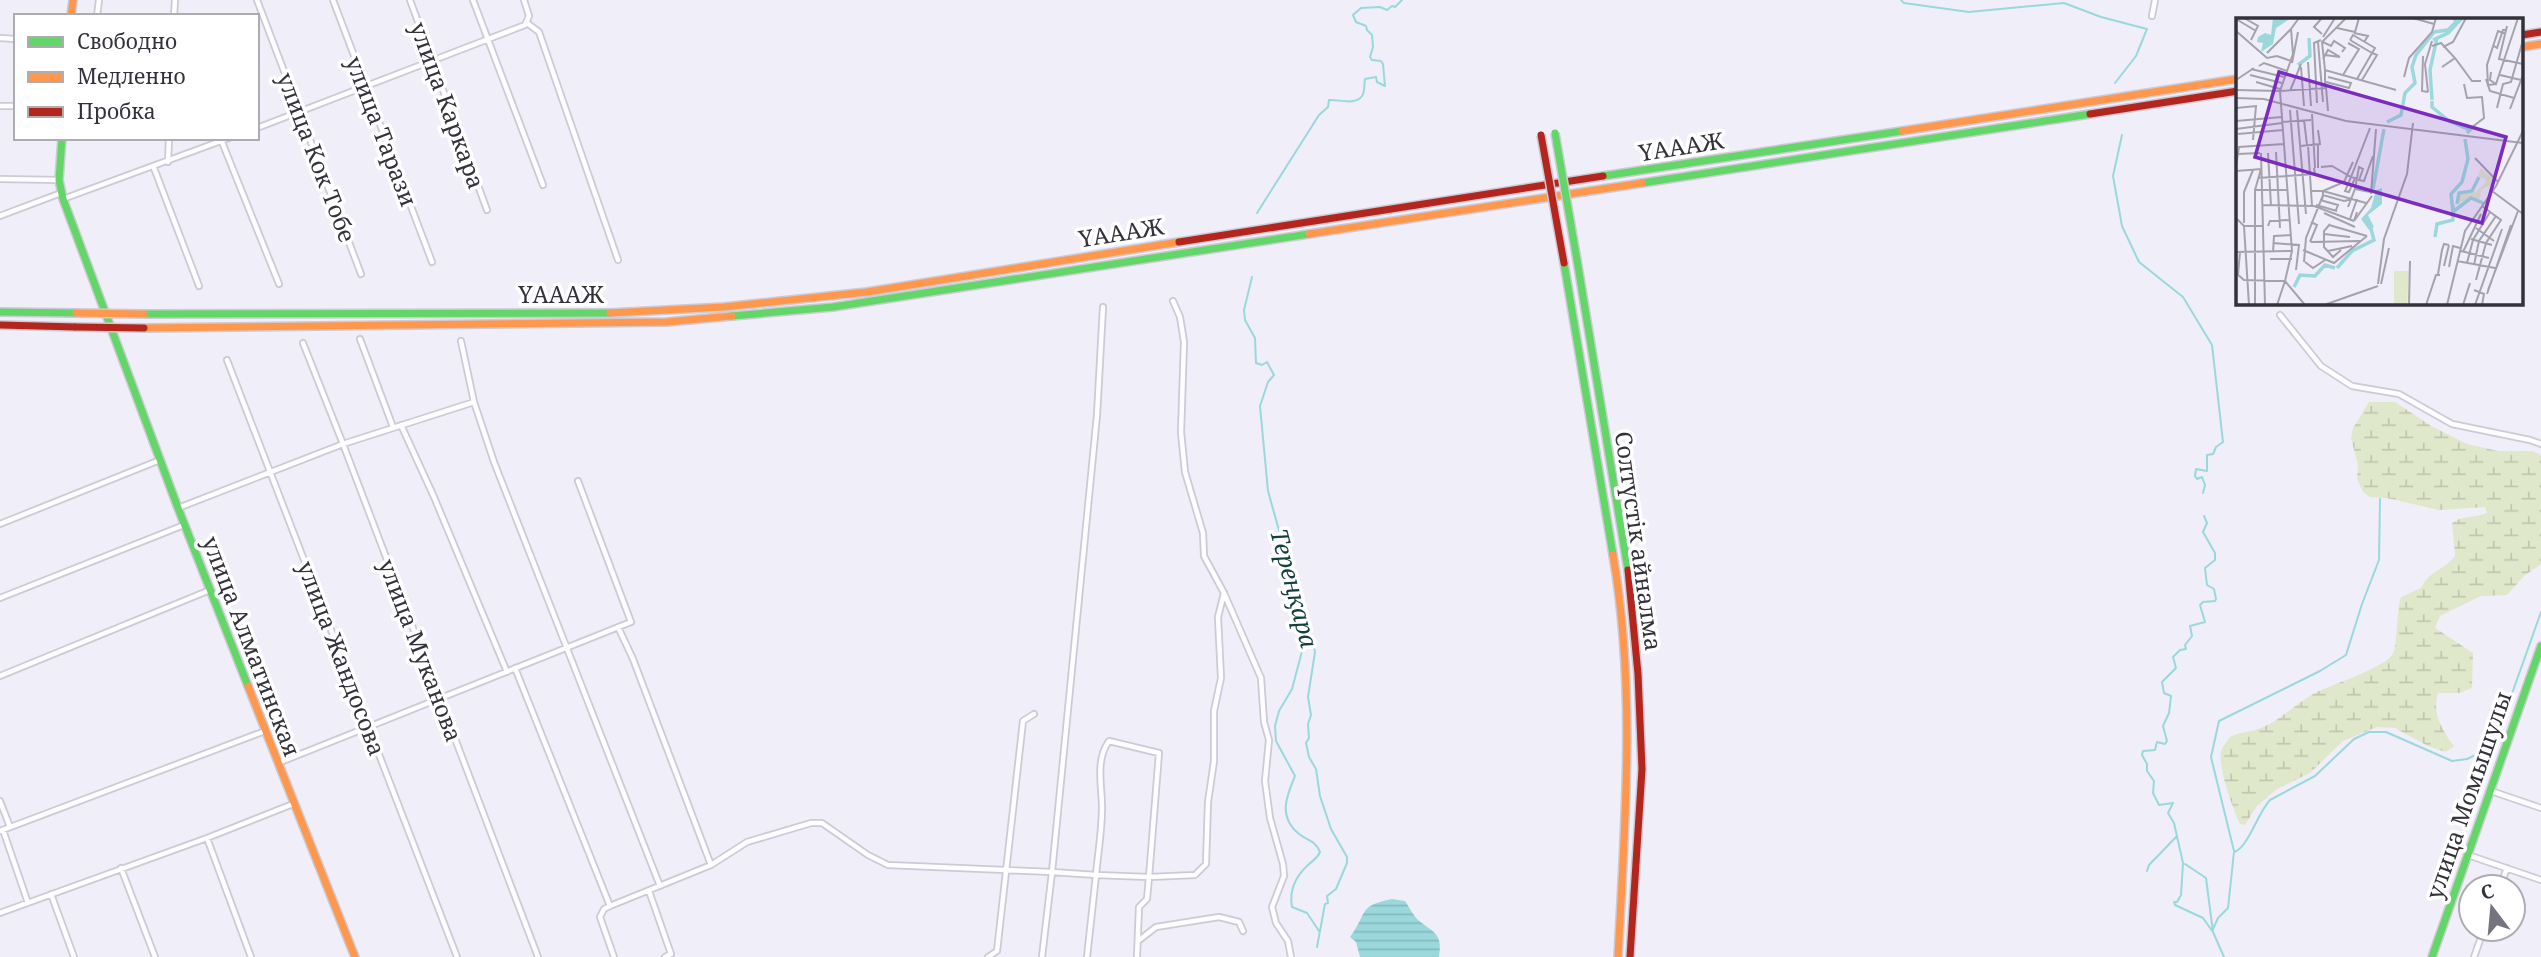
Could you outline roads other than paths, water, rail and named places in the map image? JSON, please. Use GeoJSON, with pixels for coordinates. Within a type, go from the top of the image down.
{"type":"FeatureCollection","features":[{"type":"Feature","properties":{"kind":"main road","name":"ҮАААЖ"},"geometry":{"type":"LineString","coordinates":[[0,312],[593,314],[724,307],[867,292],[2236,79]]}},
{"type":"Feature","properties":{"kind":"main road","name":"ҮАААЖ"},"geometry":{"type":"LineString","coordinates":[[0,325],[144,328],[667,322],[736,317],[919,295],[2236,91]]}},
{"type":"Feature","properties":{"kind":"main road","name":"Солтүстік айналма"},"geometry":{"type":"LineString","coordinates":[[1555,133],[1630,584],[1638,674],[1642,769],[1630,957]]}},
{"type":"Feature","properties":{"kind":"main road","name":"Солтүстік айналма"},"geometry":{"type":"LineString","coordinates":[[1541,135],[1618,582],[1626,676],[1628,770],[1618,957]]}},
{"type":"Feature","properties":{"kind":"main road","name":"улица Алматинская"},"geometry":{"type":"LineString","coordinates":[[62,140],[59,180],[62,196],[184,525],[355,957]]}},
{"type":"Feature","properties":{"kind":"main road"},"geometry":{"type":"LineString","coordinates":[[1566,278],[1579,275]]}},
{"type":"Feature","properties":{"kind":"main road","name":"улица Момышулы"},"geometry":{"type":"LineString","coordinates":[[2432,957],[2541,646]]}},
{"type":"Feature","properties":{"kind":"street","name":"улица Кок Тобе"},"geometry":{"type":"LineString","coordinates":[[257,0],[361,274]]}},
{"type":"Feature","properties":{"kind":"street","name":"улица Тарази"},"geometry":{"type":"LineString","coordinates":[[333,0],[432,262]]}},
{"type":"Feature","properties":{"kind":"street","name":"улица Каркара"},"geometry":{"type":"LineString","coordinates":[[410,0],[487,210]]}},
{"type":"Feature","properties":{"kind":"street"},"geometry":{"type":"LineString","coordinates":[[473,0],[543,185]]}},
{"type":"Feature","properties":{"kind":"street"},"geometry":{"type":"LineString","coordinates":[[524,0],[529,16],[527,23]]}},
{"type":"Feature","properties":{"kind":"street"},"geometry":{"type":"LineString","coordinates":[[2152,16],[2155,0]]}},
{"type":"Feature","properties":{"kind":"street"},"geometry":{"type":"LineString","coordinates":[[259,127],[433,62],[527,23]]}},
{"type":"Feature","properties":{"kind":"street"},"geometry":{"type":"LineString","coordinates":[[527,23],[539,32],[618,260]]}},
{"type":"Feature","properties":{"kind":"street"},"geometry":{"type":"LineString","coordinates":[[168,162],[169,140]]}},
{"type":"Feature","properties":{"kind":"street"},"geometry":{"type":"LineString","coordinates":[[0,216],[154,168],[221,140],[279,284]]}},
{"type":"Feature","properties":{"kind":"street"},"geometry":{"type":"LineString","coordinates":[[154,168],[199,286]]}},
{"type":"Feature","properties":{"kind":"street"},"geometry":{"type":"LineString","coordinates":[[0,179],[59,180]]}},
{"type":"Feature","properties":{"kind":"street"},"geometry":{"type":"LineString","coordinates":[[1172,300],[1180,317],[1184,342],[1181,432],[1185,472],[1203,533],[1204,556],[1224,593],[1261,678],[1264,722],[1269,740],[1265,782],[1270,818],[1284,876],[1272,907],[1276,923],[1288,941],[1292,957]]}},
{"type":"Feature","properties":{"kind":"street"},"geometry":{"type":"LineString","coordinates":[[1042,957],[1097,415],[1103,307]]}},
{"type":"Feature","properties":{"kind":"street"},"geometry":{"type":"LineString","coordinates":[[2280,315],[2321,366],[2352,386],[2399,394],[2452,424],[2541,444]]}},
{"type":"Feature","properties":{"kind":"street"},"geometry":{"type":"LineString","coordinates":[[360,339],[393,427]]}},
{"type":"Feature","properties":{"kind":"street"},"geometry":{"type":"LineString","coordinates":[[461,341],[474,402],[494,463],[660,886]]}},
{"type":"Feature","properties":{"kind":"street","name":"улица Муканова"},"geometry":{"type":"LineString","coordinates":[[303,343],[538,957]]}},
{"type":"Feature","properties":{"kind":"street","name":"улица Жандосова"},"geometry":{"type":"LineString","coordinates":[[227,360],[457,957]]}},
{"type":"Feature","properties":{"kind":"street"},"geometry":{"type":"LineString","coordinates":[[178,508],[343,444],[474,402]]}},
{"type":"Feature","properties":{"kind":"street"},"geometry":{"type":"LineString","coordinates":[[401,425],[507,671]]}},
{"type":"Feature","properties":{"kind":"street"},"geometry":{"type":"LineString","coordinates":[[0,524],[160,460]]}},
{"type":"Feature","properties":{"kind":"street"},"geometry":{"type":"LineString","coordinates":[[277,764],[631,622],[578,481]]}},
{"type":"Feature","properties":{"kind":"street"},"geometry":{"type":"LineString","coordinates":[[0,598],[184,525]]}},
{"type":"Feature","properties":{"kind":"street"},"geometry":{"type":"LineString","coordinates":[[0,676],[210,590]]}},
{"type":"Feature","properties":{"kind":"street"},"geometry":{"type":"LineString","coordinates":[[614,957],[600,917],[600,913],[610,906],[711,865],[747,842],[811,823],[822,823],[868,855],[888,865],[1149,877],[1195,875],[1206,864],[1208,802],[1214,761],[1214,711],[1221,678],[1218,617],[1224,593]]}},
{"type":"Feature","properties":{"kind":"street"},"geometry":{"type":"LineString","coordinates":[[618,627],[711,865]]}},
{"type":"Feature","properties":{"kind":"street"},"geometry":{"type":"LineString","coordinates":[[516,668],[610,906]]}},
{"type":"Feature","properties":{"kind":"street"},"geometry":{"type":"LineString","coordinates":[[988,957],[997,954],[1023,721],[1034,714]]}},
{"type":"Feature","properties":{"kind":"street"},"geometry":{"type":"LineString","coordinates":[[27,903],[1,831],[265,731]]}},
{"type":"Feature","properties":{"kind":"street"},"geometry":{"type":"LineString","coordinates":[[1087,957],[1102,806],[1099,784],[1104,748],[1109,741],[1159,753],[1147,899],[1139,906],[1137,957]]}},
{"type":"Feature","properties":{"kind":"street"},"geometry":{"type":"LineString","coordinates":[[2491,791],[2541,808]]}},
{"type":"Feature","properties":{"kind":"street"},"geometry":{"type":"LineString","coordinates":[[0,801],[10,827]]}},
{"type":"Feature","properties":{"kind":"street"},"geometry":{"type":"LineString","coordinates":[[0,913],[293,804]]}},
{"type":"Feature","properties":{"kind":"street"},"geometry":{"type":"LineString","coordinates":[[207,838],[251,957]]}},
{"type":"Feature","properties":{"kind":"street"},"geometry":{"type":"LineString","coordinates":[[2468,854],[2541,880]]}},
{"type":"Feature","properties":{"kind":"street"},"geometry":{"type":"LineString","coordinates":[[121,868],[155,957]]}},
{"type":"Feature","properties":{"kind":"street"},"geometry":{"type":"LineString","coordinates":[[2505,873],[2507,868]]}},
{"type":"Feature","properties":{"kind":"street"},"geometry":{"type":"LineString","coordinates":[[649,891],[672,956],[665,957]]}},
{"type":"Feature","properties":{"kind":"street"},"geometry":{"type":"LineString","coordinates":[[51,894],[74,957]]}},
{"type":"Feature","properties":{"kind":"street"},"geometry":{"type":"LineString","coordinates":[[1137,942],[1156,927],[1219,917],[1239,922],[1243,931]]}},
{"type":"Feature","properties":{"kind":"water"},"geometry":{"type":"Polygon","coordinates":[[[1392,899],[1405,901],[1418,920],[1436,934],[1440,943],[1439,957],[1360,957],[1356,942],[1350,937],[1368,908],[1392,899]]]}},
{"type":"Feature","properties":{"kind":"waterway","name":"Тереңқара"},"geometry":{"type":"LineString","coordinates":[[1257,213],[1319,115],[1328,107],[1329,100],[1359,99],[1364,93],[1365,79],[1376,77],[1377,82],[1385,86],[1383,64],[1370,57],[1372,35],[1366,26],[1356,22],[1353,15],[1361,8],[1380,7],[1387,10],[1402,0]]}},
{"type":"Feature","properties":{"kind":"waterway"},"geometry":{"type":"LineString","coordinates":[[1901,0],[1904,3],[1969,12],[2064,3],[2101,17],[2147,29],[2136,56],[2115,83]]}},
{"type":"Feature","properties":{"kind":"waterway"},"geometry":{"type":"LineString","coordinates":[[2122,135],[2113,176],[2122,226],[2139,262],[2183,297],[2212,345],[2223,442],[2216,447],[2213,454],[2207,455],[2207,471],[2196,469],[2195,476],[2197,479],[2202,477],[2205,485],[2203,493]]}},
{"type":"Feature","properties":{"kind":"waterway","name":"Тереңқара"},"geometry":{"type":"LineString","coordinates":[[1252,277],[1244,310],[1245,320],[1255,338],[1256,363],[1262,365],[1267,362],[1274,375],[1268,382],[1260,406],[1268,491],[1315,652],[1308,697],[1311,715],[1306,743],[1309,757],[1316,769],[1320,796],[1331,829],[1347,857],[1336,889],[1327,896],[1328,903],[1325,904],[1317,947]]}},
{"type":"Feature","properties":{"kind":"waterway"},"geometry":{"type":"LineString","coordinates":[[2234,851],[2211,757],[2219,721],[2320,671],[2346,655],[2379,560],[2380,499]]}},
{"type":"Feature","properties":{"kind":"waterway"},"geometry":{"type":"LineString","coordinates":[[2204,516],[2207,523],[2203,532],[2215,553],[2215,560],[2205,568],[2207,585],[2214,589],[2216,599],[2200,605],[2205,622],[2190,626],[2192,636],[2185,645],[2186,649],[2180,650],[2173,657],[2176,668],[2162,682],[2164,693],[2171,696],[2169,713],[2163,726],[2167,741],[2165,744],[2157,742],[2155,750],[2143,751],[2142,755],[2147,771],[2154,781],[2153,793],[2159,805],[2173,803],[2168,813],[2174,823],[2183,863],[2181,895],[2177,902],[2174,902],[2175,905],[2203,918],[2213,932]]}},
{"type":"Feature","properties":{"kind":"waterway"},"geometry":{"type":"LineString","coordinates":[[2213,929],[2218,918],[2228,908],[2234,852],[2244,844],[2265,806],[2270,800],[2315,776],[2354,739],[2369,732],[2386,732],[2452,761],[2467,759],[2493,747],[2541,612]]}},
{"type":"Feature","properties":{"kind":"waterway"},"geometry":{"type":"LineString","coordinates":[[1309,625],[1292,689],[1279,711],[1275,726],[1276,741],[1295,776],[1287,799],[1288,821],[1299,834],[1316,845],[1320,852],[1296,879],[1291,895],[1292,907],[1307,913],[1319,931]]}},
{"type":"Feature","properties":{"kind":"waterway"},"geometry":{"type":"LineString","coordinates":[[2147,871],[2149,865],[2177,836]]}},
{"type":"Feature","properties":{"kind":"waterway"},"geometry":{"type":"LineString","coordinates":[[2185,864],[2206,878],[2213,932],[2224,957]]}}]}
